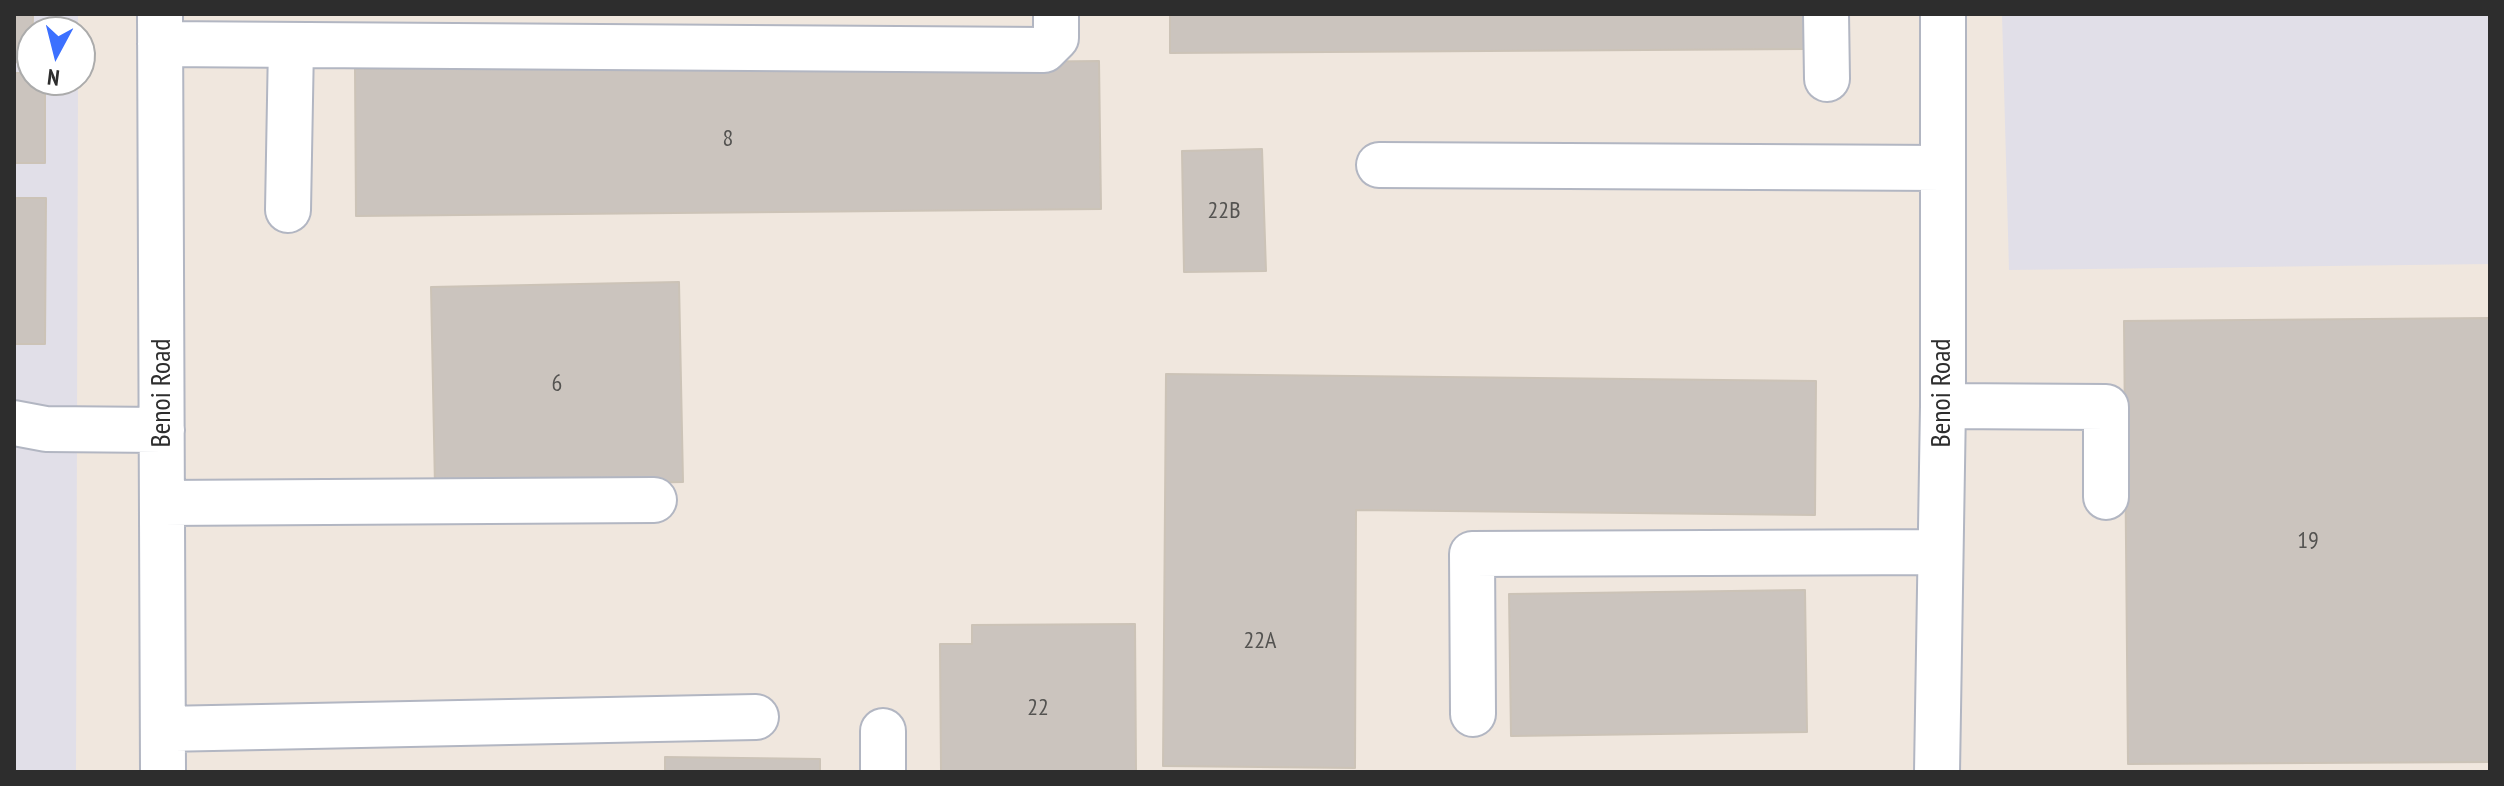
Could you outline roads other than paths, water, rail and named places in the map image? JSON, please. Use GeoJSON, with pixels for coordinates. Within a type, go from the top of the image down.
{"type":"FeatureCollection","features":[{"type":"Feature","properties":{"kind":"street"},"geometry":{"type":"LineString","coordinates":[[160,29],[1044,50],[1050,48],[1056,38],[1056,14]]}},
{"type":"Feature","properties":{"kind":"street"},"geometry":{"type":"LineString","coordinates":[[1826,14],[1827,79]]}},
{"type":"Feature","properties":{"kind":"street","name":"Benoi Road"},"geometry":{"type":"LineString","coordinates":[[1937,772],[1943,406],[1943,14]]}},
{"type":"Feature","properties":{"kind":"street","name":"Benoi Road"},"geometry":{"type":"LineString","coordinates":[[160,29],[163,772]]}},
{"type":"Feature","properties":{"kind":"street"},"geometry":{"type":"LineString","coordinates":[[288,210],[315,35]]}},
{"type":"Feature","properties":{"kind":"street"},"geometry":{"type":"LineString","coordinates":[[1379,165],[1943,168]]}},
{"type":"Feature","properties":{"kind":"street"},"geometry":{"type":"LineString","coordinates":[[1943,406],[2106,407],[2106,497]]}},
{"type":"Feature","properties":{"kind":"street"},"geometry":{"type":"LineString","coordinates":[[14,423],[46,429],[162,430]]}},
{"type":"Feature","properties":{"kind":"street"},"geometry":{"type":"LineString","coordinates":[[162,503],[654,500]]}},
{"type":"Feature","properties":{"kind":"street"},"geometry":{"type":"LineString","coordinates":[[1473,714],[1472,554],[1940,552]]}},
{"type":"Feature","properties":{"kind":"street"},"geometry":{"type":"LineString","coordinates":[[163,729],[756,717]]}}]}
